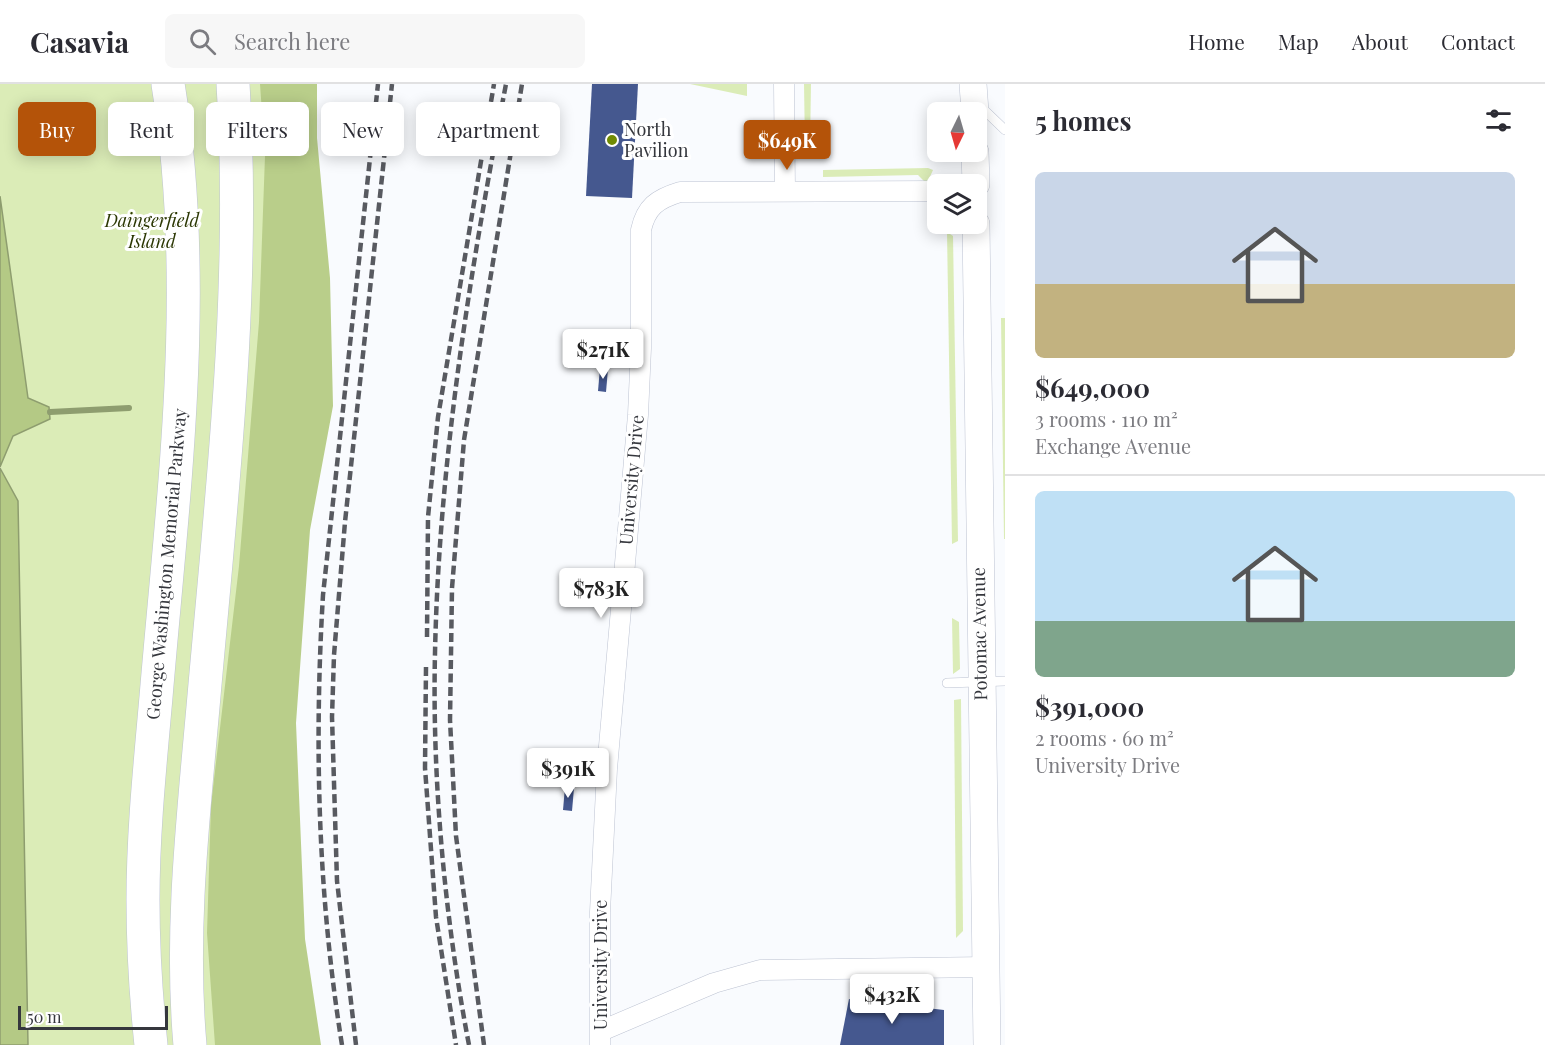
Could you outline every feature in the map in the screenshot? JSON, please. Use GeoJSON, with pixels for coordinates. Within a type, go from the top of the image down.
{"type":"FeatureCollection","features":[{"type":"Feature","properties":{"kind":"highway","name":"George Washington Memorial Parkway"},"geometry":{"type":"LineString","coordinates":[[151,1045],[144,958],[145,846],[179,423],[184,314],[181,208],[168,84]]}},
{"type":"Feature","properties":{"kind":"highway"},"geometry":{"type":"LineString","coordinates":[[190,1045],[187,982],[189,880],[230,398],[236,298],[238,192],[233,84]]}},
{"type":"Feature","properties":{"kind":"street"},"geometry":{"type":"LineString","coordinates":[[784,84],[785,190],[927,191]]}},
{"type":"Feature","properties":{"kind":"street","name":"University Drive"},"geometry":{"type":"LineString","coordinates":[[600,1038],[600,912],[607,769],[638,415],[641,348],[641,230],[651,205],[661,198],[680,192],[785,190]]}},
{"type":"Feature","properties":{"kind":"street","name":"Potomac Avenue"},"geometry":{"type":"LineString","coordinates":[[976,234],[993,682],[995,967],[987,1045]]}},
{"type":"Feature","properties":{"kind":"street"},"geometry":{"type":"LineString","coordinates":[[600,1038],[714,983],[760,970],[995,967]]}},
{"type":"Feature","properties":{"kind":"lane"},"geometry":{"type":"LineString","coordinates":[[974,99],[1005,130]]}},
{"type":"Feature","properties":{"kind":"lane"},"geometry":{"type":"LineString","coordinates":[[947,683],[993,682]]}},
{"type":"Feature","properties":{"kind":"green space","name":"Daingerfield Island"},"geometry":{"type":"Polygon","coordinates":[[[0,84],[317,84],[277,1045],[28,1045],[18,501],[0,467],[13,436],[49,407],[28,398],[0,196],[0,84]]]}},
{"type":"Feature","properties":{"kind":"green space"},"geometry":{"type":"Polygon","coordinates":[[[690,84],[747,84],[747,96],[690,84]]]}},
{"type":"Feature","properties":{"kind":"green space"},"geometry":{"type":"Polygon","coordinates":[[[804,84],[811,84],[810,147],[805,147],[804,84]]]}},
{"type":"Feature","properties":{"kind":"green space"},"geometry":{"type":"Polygon","coordinates":[[[928,168],[933,170],[931,174],[927,174],[927,181],[924,181],[918,175],[823,177],[823,170],[928,168]]]}},
{"type":"Feature","properties":{"kind":"green space"},"geometry":{"type":"Polygon","coordinates":[[[947,234],[953,236],[958,541],[952,544],[947,234]]]}},
{"type":"Feature","properties":{"kind":"green space"},"geometry":{"type":"Polygon","coordinates":[[[1001,318],[1005,318],[1005,539],[1004,539],[1001,318]]]}},
{"type":"Feature","properties":{"kind":"green space"},"geometry":{"type":"Polygon","coordinates":[[[952,618],[959,622],[960,669],[953,674],[952,618]]]}},
{"type":"Feature","properties":{"kind":"green space"},"geometry":{"type":"Polygon","coordinates":[[[961,699],[963,931],[956,938],[954,700],[961,699]]]}},
{"type":"Feature","properties":{"kind":"shaded area"},"geometry":{"type":"Polygon","coordinates":[[[260,84],[317,84],[317,138],[330,278],[333,406],[310,530],[296,723],[305,939],[321,1045],[215,1045],[207,933],[211,805],[239,566],[259,322],[265,156],[309,156],[309,102],[261,102],[260,84]]]}},
{"type":"Feature","properties":{"kind":"shaded area"},"geometry":{"type":"Polygon","coordinates":[[[0,196],[28,398],[49,407],[50,419],[13,436],[0,467],[0,196]]]}},
{"type":"Feature","properties":{"kind":"shaded area"},"geometry":{"type":"Polygon","coordinates":[[[0,468],[18,501],[28,1045],[0,1045],[0,468]]]}},
{"type":"Feature","properties":{"kind":"building","name":"North Pavilion"},"geometry":{"type":"Polygon","coordinates":[[[592,84],[638,84],[632,198],[586,196],[592,84]]]}},
{"type":"Feature","properties":{"kind":"building"},"geometry":{"type":"Polygon","coordinates":[[[600,368],[608,369],[606,392],[598,391],[600,368]]]}},
{"type":"Feature","properties":{"kind":"building"},"geometry":{"type":"Polygon","coordinates":[[[565,787],[574,788],[572,811],[563,810],[565,787]]]}},
{"type":"Feature","properties":{"kind":"building"},"geometry":{"type":"Polygon","coordinates":[[[849,999],[944,1010],[944,1045],[840,1045],[849,999]]]}},
{"type":"Feature","properties":{"kind":"waterway"},"geometry":{"type":"LineString","coordinates":[[50,412],[129,408]]}},
{"type":"Feature","properties":{"kind":"railway"},"geometry":{"type":"LineString","coordinates":[[342,1045],[323,877],[319,764],[320,651],[323,595],[378,84]]}},
{"type":"Feature","properties":{"kind":"railway"},"geometry":{"type":"LineString","coordinates":[[356,1045],[337,881],[332,717],[334,655],[345,522],[392,84]]}},
{"type":"Feature","properties":{"kind":"railway"},"geometry":{"type":"LineString","coordinates":[[427,637],[428,517],[438,417],[494,84]]}},
{"type":"Feature","properties":{"kind":"railway"},"geometry":{"type":"LineString","coordinates":[[469,1045],[453,949],[442,850],[436,751],[435,653],[443,510],[458,367],[480,225],[506,84]]}},
{"type":"Feature","properties":{"kind":"railway"},"geometry":{"type":"LineString","coordinates":[[484,1045],[456,836],[450,720],[452,588],[464,440],[522,84]]}},
{"type":"Feature","properties":{"kind":"railway"},"geometry":{"type":"LineString","coordinates":[[426,667],[425,768],[436,917],[456,1045]]}},
{"type":"Feature","properties":{"kind":"place","name":"North Pavilion"},"geometry":{"type":"Point","coordinates":[612,140]}}]}
